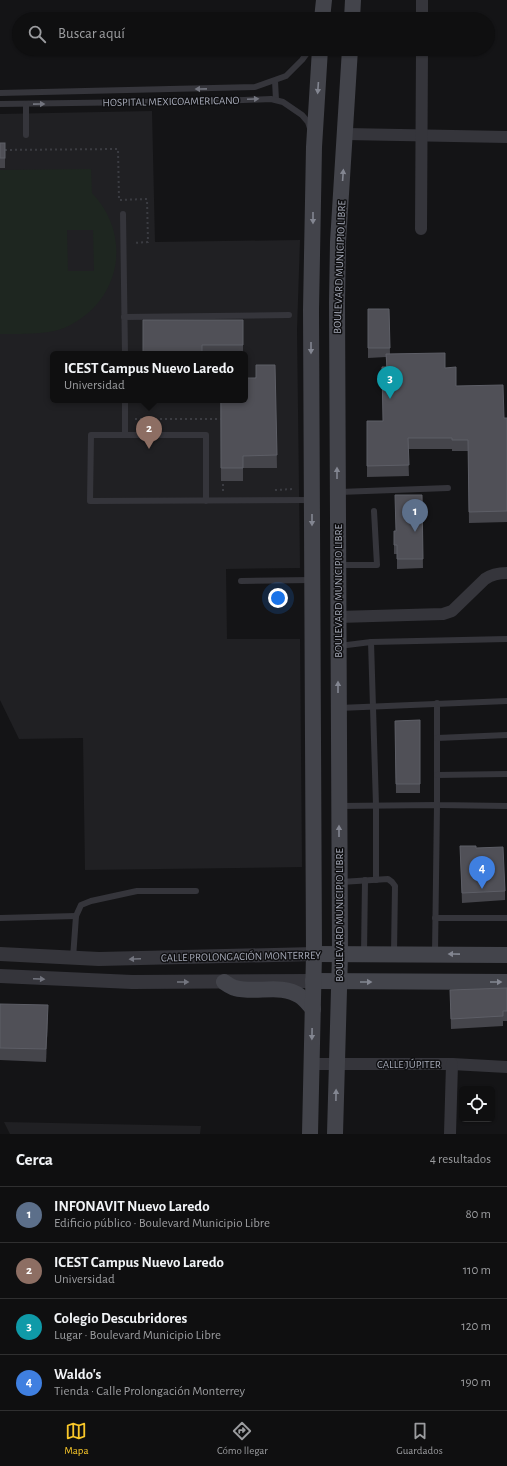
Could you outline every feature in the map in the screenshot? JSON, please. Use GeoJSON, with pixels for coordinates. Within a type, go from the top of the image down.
{"type":"FeatureCollection","features":[{"type":"Feature","properties":{"kind":"main road"},"geometry":{"type":"LineString","coordinates":[[352,12],[353,0]]}},
{"type":"Feature","properties":{"kind":"main road"},"geometry":{"type":"LineString","coordinates":[[310,1134],[314,954],[311,310],[314,147],[320,56]]}},
{"type":"Feature","properties":{"kind":"main road","name":"BOULEVARD MUNICIPIO LIBRE"},"geometry":{"type":"LineString","coordinates":[[335,1134],[340,954],[336,302],[338,242],[346,134],[350,56]]}},
{"type":"Feature","properties":{"kind":"main road"},"geometry":{"type":"LineString","coordinates":[[313,240],[338,242]]}},
{"type":"Feature","properties":{"kind":"main road"},"geometry":{"type":"LineString","coordinates":[[312,547],[338,546]]}},
{"type":"Feature","properties":{"kind":"main road"},"geometry":{"type":"LineString","coordinates":[[313,708],[339,708]]}},
{"type":"Feature","properties":{"kind":"main road","name":"CALLE PROLONGACIÓN MONTERREY"},"geometry":{"type":"LineString","coordinates":[[314,954],[435,953],[507,955]]}},
{"type":"Feature","properties":{"kind":"main road"},"geometry":{"type":"LineString","coordinates":[[313,981],[507,982]]}},
{"type":"Feature","properties":{"kind":"main road"},"geometry":{"type":"LineString","coordinates":[[224,982],[234,988],[283,990],[294,992],[302,996],[313,1009]]}},
{"type":"Feature","properties":{"kind":"street"},"geometry":{"type":"LineString","coordinates":[[422,0],[422,12]]}},
{"type":"Feature","properties":{"kind":"street"},"geometry":{"type":"LineString","coordinates":[[421,229],[422,56]]}},
{"type":"Feature","properties":{"kind":"street"},"geometry":{"type":"LineString","coordinates":[[346,134],[507,137]]}},
{"type":"Feature","properties":{"kind":"street"},"geometry":{"type":"LineString","coordinates":[[338,617],[443,614],[452,611],[491,575],[507,573]]}},
{"type":"Feature","properties":{"kind":"street","name":"CALLE PROLONGACIÓN MONTERREY"},"geometry":{"type":"LineString","coordinates":[[0,954],[124,959],[314,954]]}},
{"type":"Feature","properties":{"kind":"street"},"geometry":{"type":"LineString","coordinates":[[0,976],[132,982],[313,981]]}},
{"type":"Feature","properties":{"kind":"street","name":"CALLE JÚPITER"},"geometry":{"type":"LineString","coordinates":[[312,1064],[452,1064],[507,1066]]}},
{"type":"Feature","properties":{"kind":"street"},"geometry":{"type":"LineString","coordinates":[[450,1134],[452,1064]]}},
{"type":"Feature","properties":{"kind":"lane","name":"HOSPITAL MEXICOAMERICANO"},"geometry":{"type":"LineString","coordinates":[[0,93],[255,87],[286,76],[305,56]]}},
{"type":"Feature","properties":{"kind":"lane"},"geometry":{"type":"LineString","coordinates":[[275,81],[276,100]]}},
{"type":"Feature","properties":{"kind":"lane"},"geometry":{"type":"LineString","coordinates":[[139,102],[140,90]]}},
{"type":"Feature","properties":{"kind":"lane","name":"HOSPITAL MEXICOAMERICANO"},"geometry":{"type":"LineString","coordinates":[[0,104],[218,101],[257,99],[276,100],[292,107],[302,114],[308,122],[314,147]]}},
{"type":"Feature","properties":{"kind":"lane"},"geometry":{"type":"LineString","coordinates":[[26,104],[26,135]]}},
{"type":"Feature","properties":{"kind":"lane"},"geometry":{"type":"LineString","coordinates":[[123,214],[125,351]]}},
{"type":"Feature","properties":{"kind":"lane"},"geometry":{"type":"LineString","coordinates":[[124,317],[289,315]]}},
{"type":"Feature","properties":{"kind":"lane"},"geometry":{"type":"LineString","coordinates":[[125,403],[126,435]]}},
{"type":"Feature","properties":{"kind":"lane"},"geometry":{"type":"LineString","coordinates":[[206,501],[206,435],[91,435],[90,502],[206,501],[312,500]]}},
{"type":"Feature","properties":{"kind":"lane"},"geometry":{"type":"LineString","coordinates":[[337,492],[448,488]]}},
{"type":"Feature","properties":{"kind":"lane"},"geometry":{"type":"LineString","coordinates":[[338,566],[377,565],[374,511]]}},
{"type":"Feature","properties":{"kind":"lane"},"geometry":{"type":"LineString","coordinates":[[241,581],[312,580]]}},
{"type":"Feature","properties":{"kind":"lane"},"geometry":{"type":"LineString","coordinates":[[338,646],[371,642],[507,639]]}},
{"type":"Feature","properties":{"kind":"lane"},"geometry":{"type":"LineString","coordinates":[[371,642],[376,805],[376,880]]}},
{"type":"Feature","properties":{"kind":"lane"},"geometry":{"type":"LineString","coordinates":[[339,708],[507,701]]}},
{"type":"Feature","properties":{"kind":"lane"},"geometry":{"type":"LineString","coordinates":[[435,953],[437,704]]}},
{"type":"Feature","properties":{"kind":"lane"},"geometry":{"type":"LineString","coordinates":[[437,738],[507,735]]}},
{"type":"Feature","properties":{"kind":"lane"},"geometry":{"type":"LineString","coordinates":[[437,775],[507,774]]}},
{"type":"Feature","properties":{"kind":"lane"},"geometry":{"type":"LineString","coordinates":[[339,806],[507,806]]}},
{"type":"Feature","properties":{"kind":"lane"},"geometry":{"type":"LineString","coordinates":[[340,882],[388,879],[392,882],[395,886],[394,953]]}},
{"type":"Feature","properties":{"kind":"lane"},"geometry":{"type":"LineString","coordinates":[[364,954],[365,880]]}},
{"type":"Feature","properties":{"kind":"lane"},"geometry":{"type":"LineString","coordinates":[[73,958],[76,916],[81,905],[91,901],[137,890],[196,891]]}},
{"type":"Feature","properties":{"kind":"lane"},"geometry":{"type":"LineString","coordinates":[[0,918],[76,916]]}},
{"type":"Feature","properties":{"kind":"lane"},"geometry":{"type":"LineString","coordinates":[[435,918],[507,918]]}},
{"type":"Feature","properties":{"kind":"path"},"geometry":{"type":"LineString","coordinates":[[0,150],[118,149],[119,200],[147,199],[148,242],[131,243]]}},
{"type":"Feature","properties":{"kind":"path"},"geometry":{"type":"LineString","coordinates":[[132,419],[223,419],[223,426]]}},
{"type":"Feature","properties":{"kind":"path"},"geometry":{"type":"LineString","coordinates":[[223,477],[223,492]]}},
{"type":"Feature","properties":{"kind":"path"},"geometry":{"type":"LineString","coordinates":[[270,490],[294,489]]}},
{"type":"Feature","properties":{"kind":"shaded area"},"geometry":{"type":"Polygon","coordinates":[[[152,111],[155,242],[300,240],[297,330],[300,568],[226,569],[227,639],[300,639],[302,867],[85,870],[83,738],[19,739],[0,700],[0,114],[152,111]]]}},
{"type":"Feature","properties":{"kind":"shaded area"},"geometry":{"type":"Polygon","coordinates":[[[91,169],[92,193],[105,210],[113,229],[116,249],[115,268],[109,286],[98,303],[83,317],[64,328],[41,333],[0,334],[0,170],[91,169]],[[67,230],[68,271],[94,271],[93,230],[67,230]]]}},
{"type":"Feature","properties":{"kind":"shaded area"},"geometry":{"type":"Polygon","coordinates":[[[4,1122],[201,1126],[200,1134],[10,1134],[4,1122]]]}},
{"type":"Feature","properties":{"kind":"building"},"geometry":{"type":"Polygon","coordinates":[[[0,143],[5,143],[5,158],[0,158],[0,143]]]}},
{"type":"Feature","properties":{"kind":"building"},"geometry":{"type":"Polygon","coordinates":[[[368,309],[389,309],[390,348],[368,348],[368,309]]]}},
{"type":"Feature","properties":{"kind":"building"},"geometry":{"type":"Polygon","coordinates":[[[143,320],[243,320],[243,345],[202,345],[202,351],[143,351],[143,320]]]}},
{"type":"Feature","properties":{"kind":"building"},"geometry":{"type":"Polygon","coordinates":[[[445,353],[445,368],[456,367],[456,386],[503,385],[504,418],[507,418],[507,511],[469,512],[468,440],[452,440],[452,438],[408,438],[409,465],[367,466],[367,421],[383,421],[382,367],[387,367],[386,354],[445,353]]]}},
{"type":"Feature","properties":{"kind":"building"},"geometry":{"type":"Polygon","coordinates":[[[256,365],[275,365],[277,455],[243,456],[243,468],[221,468],[221,403],[248,403],[248,378],[256,378],[256,365]]]}},
{"type":"Feature","properties":{"kind":"building"},"geometry":{"type":"Polygon","coordinates":[[[395,495],[422,495],[423,559],[397,559],[397,545],[394,545],[394,531],[396,531],[395,495]]]}},
{"type":"Feature","properties":{"kind":"building"},"geometry":{"type":"Polygon","coordinates":[[[420,720],[420,784],[396,784],[395,721],[420,720]]]}},
{"type":"Feature","properties":{"kind":"building"},"geometry":{"type":"Polygon","coordinates":[[[460,846],[476,846],[476,848],[503,847],[505,891],[462,893],[460,846]]]}},
{"type":"Feature","properties":{"kind":"building"},"geometry":{"type":"Polygon","coordinates":[[[507,988],[507,1011],[503,1011],[503,1016],[451,1019],[450,990],[507,988]]]}},
{"type":"Feature","properties":{"kind":"building"},"geometry":{"type":"Polygon","coordinates":[[[0,1004],[48,1005],[46,1049],[0,1048],[0,1004]]]}},
{"type":"Feature","properties":{"kind":"place","name":"Colegio Descubridores"},"geometry":{"type":"Point","coordinates":[390,399]}},
{"type":"Feature","properties":{"kind":"place","name":"ICEST Campus Nuevo Laredo"},"geometry":{"type":"Point","coordinates":[149,449]}},
{"type":"Feature","properties":{"kind":"place","name":"INFONAVIT Nuevo Laredo"},"geometry":{"type":"Point","coordinates":[415,532]}},
{"type":"Feature","properties":{"kind":"place","name":"Waldo's"},"geometry":{"type":"Point","coordinates":[482,889]}}]}
